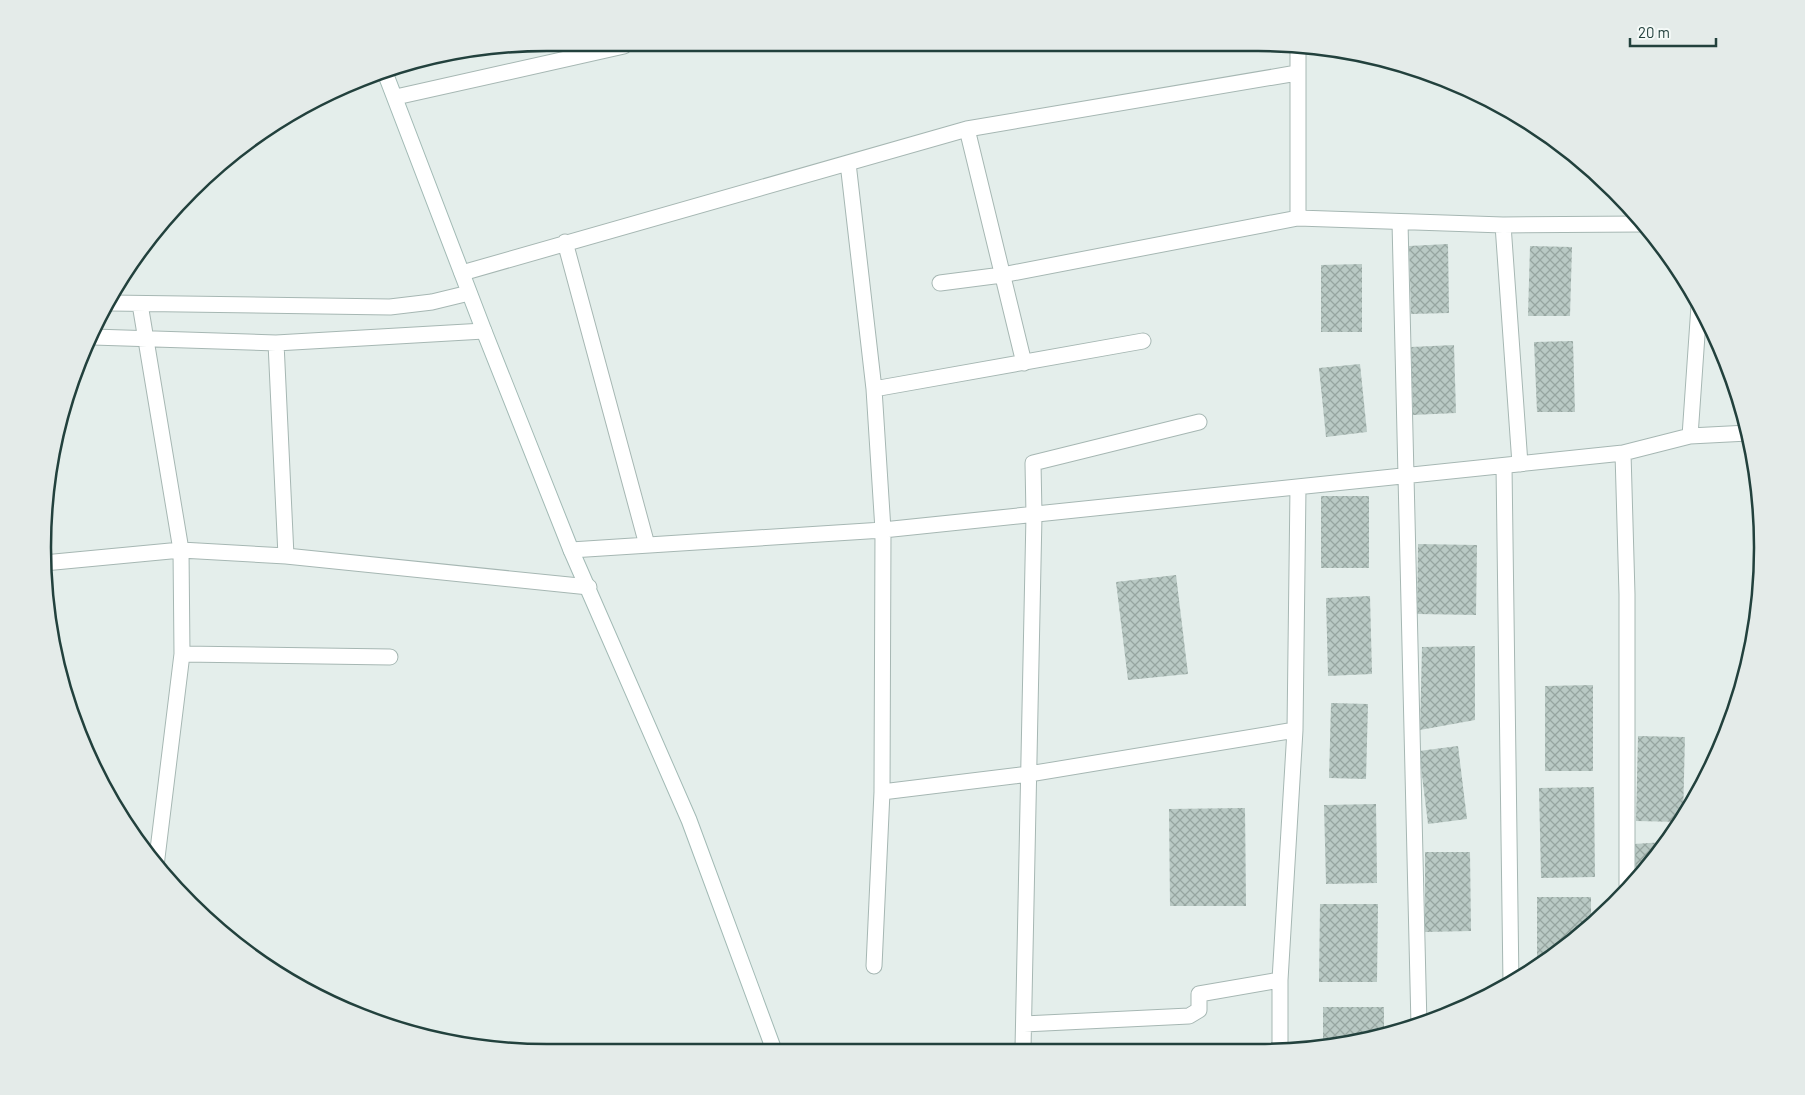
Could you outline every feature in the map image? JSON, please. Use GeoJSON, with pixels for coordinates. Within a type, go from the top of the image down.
{"type":"FeatureCollection","features":[{"type":"Feature","properties":{"kind":"street"},"geometry":{"type":"LineString","coordinates":[[396,97],[602,51]]}},
{"type":"Feature","properties":{"kind":"street"},"geometry":{"type":"LineString","coordinates":[[1298,53],[1298,218]]}},
{"type":"Feature","properties":{"kind":"street"},"geometry":{"type":"LineString","coordinates":[[462,272],[967,129],[1297,73]]}},
{"type":"Feature","properties":{"kind":"street"},"geometry":{"type":"LineString","coordinates":[[388,78],[469,293],[572,550],[688,820],[772,1044]]}},
{"type":"Feature","properties":{"kind":"street"},"geometry":{"type":"LineString","coordinates":[[967,129],[1024,363]]}},
{"type":"Feature","properties":{"kind":"street"},"geometry":{"type":"LineString","coordinates":[[848,163],[874,390],[883,530],[882,792],[874,966]]}},
{"type":"Feature","properties":{"kind":"street"},"geometry":{"type":"LineString","coordinates":[[940,283],[1002,275],[1298,218],[1503,225],[1634,224]]}},
{"type":"Feature","properties":{"kind":"street"},"geometry":{"type":"LineString","coordinates":[[1400,222],[1419,1016]]}},
{"type":"Feature","properties":{"kind":"street"},"geometry":{"type":"LineString","coordinates":[[1503,225],[1520,464]]}},
{"type":"Feature","properties":{"kind":"street"},"geometry":{"type":"LineString","coordinates":[[565,242],[647,545]]}},
{"type":"Feature","properties":{"kind":"street"},"geometry":{"type":"LineString","coordinates":[[116,302],[390,307],[432,302],[469,293]]}},
{"type":"Feature","properties":{"kind":"street"},"geometry":{"type":"LineString","coordinates":[[140,304],[181,550],[182,654],[157,854]]}},
{"type":"Feature","properties":{"kind":"street"},"geometry":{"type":"LineString","coordinates":[[1690,436],[1697,318]]}},
{"type":"Feature","properties":{"kind":"street"},"geometry":{"type":"LineString","coordinates":[[98,337],[276,343],[484,331]]}},
{"type":"Feature","properties":{"kind":"street"},"geometry":{"type":"LineString","coordinates":[[874,390],[1143,341]]}},
{"type":"Feature","properties":{"kind":"street"},"geometry":{"type":"LineString","coordinates":[[276,343],[286,556]]}},
{"type":"Feature","properties":{"kind":"street"},"geometry":{"type":"LineString","coordinates":[[1023,1044],[1034,515],[1033,463],[1199,422]]}},
{"type":"Feature","properties":{"kind":"street"},"geometry":{"type":"LineString","coordinates":[[572,550],[883,530],[1034,515],[1623,453],[1690,436],[1740,433]]}},
{"type":"Feature","properties":{"kind":"street"},"geometry":{"type":"LineString","coordinates":[[1623,453],[1628,878]]}},
{"type":"Feature","properties":{"kind":"street"},"geometry":{"type":"LineString","coordinates":[[1504,466],[1511,974]]}},
{"type":"Feature","properties":{"kind":"street"},"geometry":{"type":"LineString","coordinates":[[1280,1043],[1280,980],[1295,730],[1298,487]]}},
{"type":"Feature","properties":{"kind":"street"},"geometry":{"type":"LineString","coordinates":[[51,561],[181,550],[286,556],[589,587]]}},
{"type":"Feature","properties":{"kind":"street"},"geometry":{"type":"LineString","coordinates":[[182,654],[390,657]]}},
{"type":"Feature","properties":{"kind":"street"},"geometry":{"type":"LineString","coordinates":[[882,792],[1029,774],[1295,730]]}},
{"type":"Feature","properties":{"kind":"street"},"geometry":{"type":"LineString","coordinates":[[1024,1024],[1189,1016],[1199,1010],[1200,994],[1280,980]]}},
{"type":"Feature","properties":{"kind":"building"},"geometry":{"type":"Polygon","coordinates":[[[1448,244],[1449,313],[1411,314],[1409,246],[1448,244]]]}},
{"type":"Feature","properties":{"kind":"building"},"geometry":{"type":"Polygon","coordinates":[[[1530,246],[1572,247],[1570,316],[1528,316],[1530,246]]]}},
{"type":"Feature","properties":{"kind":"building"},"geometry":{"type":"Polygon","coordinates":[[[1362,264],[1362,332],[1321,332],[1321,265],[1362,264]]]}},
{"type":"Feature","properties":{"kind":"building"},"geometry":{"type":"Polygon","coordinates":[[[1573,341],[1575,412],[1537,412],[1534,342],[1573,341]]]}},
{"type":"Feature","properties":{"kind":"building"},"geometry":{"type":"Polygon","coordinates":[[[1454,345],[1456,413],[1413,415],[1411,347],[1454,345]]]}},
{"type":"Feature","properties":{"kind":"building"},"geometry":{"type":"Polygon","coordinates":[[[1360,364],[1367,432],[1326,437],[1319,368],[1360,364]]]}},
{"type":"Feature","properties":{"kind":"building"},"geometry":{"type":"Polygon","coordinates":[[[1321,496],[1369,496],[1369,568],[1321,568],[1321,496]]]}},
{"type":"Feature","properties":{"kind":"building"},"geometry":{"type":"Polygon","coordinates":[[[1418,544],[1477,545],[1476,615],[1417,614],[1418,544]]]}},
{"type":"Feature","properties":{"kind":"building"},"geometry":{"type":"Polygon","coordinates":[[[1176,575],[1188,674],[1128,680],[1116,582],[1176,575]]]}},
{"type":"Feature","properties":{"kind":"building"},"geometry":{"type":"Polygon","coordinates":[[[1370,596],[1372,674],[1328,676],[1326,598],[1370,596]]]}},
{"type":"Feature","properties":{"kind":"building"},"geometry":{"type":"Polygon","coordinates":[[[1475,646],[1475,720],[1420,730],[1422,647],[1475,646]]]}},
{"type":"Feature","properties":{"kind":"building"},"geometry":{"type":"Polygon","coordinates":[[[1593,685],[1593,771],[1545,771],[1545,686],[1593,685]]]}},
{"type":"Feature","properties":{"kind":"building"},"geometry":{"type":"Polygon","coordinates":[[[1331,703],[1368,704],[1366,779],[1329,778],[1331,703]]]}},
{"type":"Feature","properties":{"kind":"building"},"geometry":{"type":"Polygon","coordinates":[[[1638,736],[1685,737],[1683,802],[1671,822],[1636,821],[1638,736]]]}},
{"type":"Feature","properties":{"kind":"building"},"geometry":{"type":"Polygon","coordinates":[[[1458,746],[1467,819],[1428,824],[1419,751],[1458,746]]]}},
{"type":"Feature","properties":{"kind":"building"},"geometry":{"type":"Polygon","coordinates":[[[1594,787],[1595,877],[1541,878],[1539,788],[1594,787]]]}},
{"type":"Feature","properties":{"kind":"building"},"geometry":{"type":"Polygon","coordinates":[[[1376,804],[1377,883],[1326,884],[1324,805],[1376,804]]]}},
{"type":"Feature","properties":{"kind":"building"},"geometry":{"type":"Polygon","coordinates":[[[1245,808],[1246,906],[1170,906],[1169,809],[1245,808]]]}},
{"type":"Feature","properties":{"kind":"building"},"geometry":{"type":"Polygon","coordinates":[[[1656,843],[1636,869],[1634,844],[1656,843]]]}},
{"type":"Feature","properties":{"kind":"building"},"geometry":{"type":"Polygon","coordinates":[[[1425,852],[1470,852],[1471,931],[1425,932],[1425,852]]]}},
{"type":"Feature","properties":{"kind":"building"},"geometry":{"type":"Polygon","coordinates":[[[1537,897],[1591,897],[1591,915],[1537,957],[1537,897]]]}},
{"type":"Feature","properties":{"kind":"building"},"geometry":{"type":"Polygon","coordinates":[[[1320,904],[1378,904],[1377,982],[1319,982],[1320,904]]]}},
{"type":"Feature","properties":{"kind":"building"},"geometry":{"type":"Polygon","coordinates":[[[1323,1007],[1384,1007],[1384,1027],[1323,1040],[1323,1007]]]}}]}
